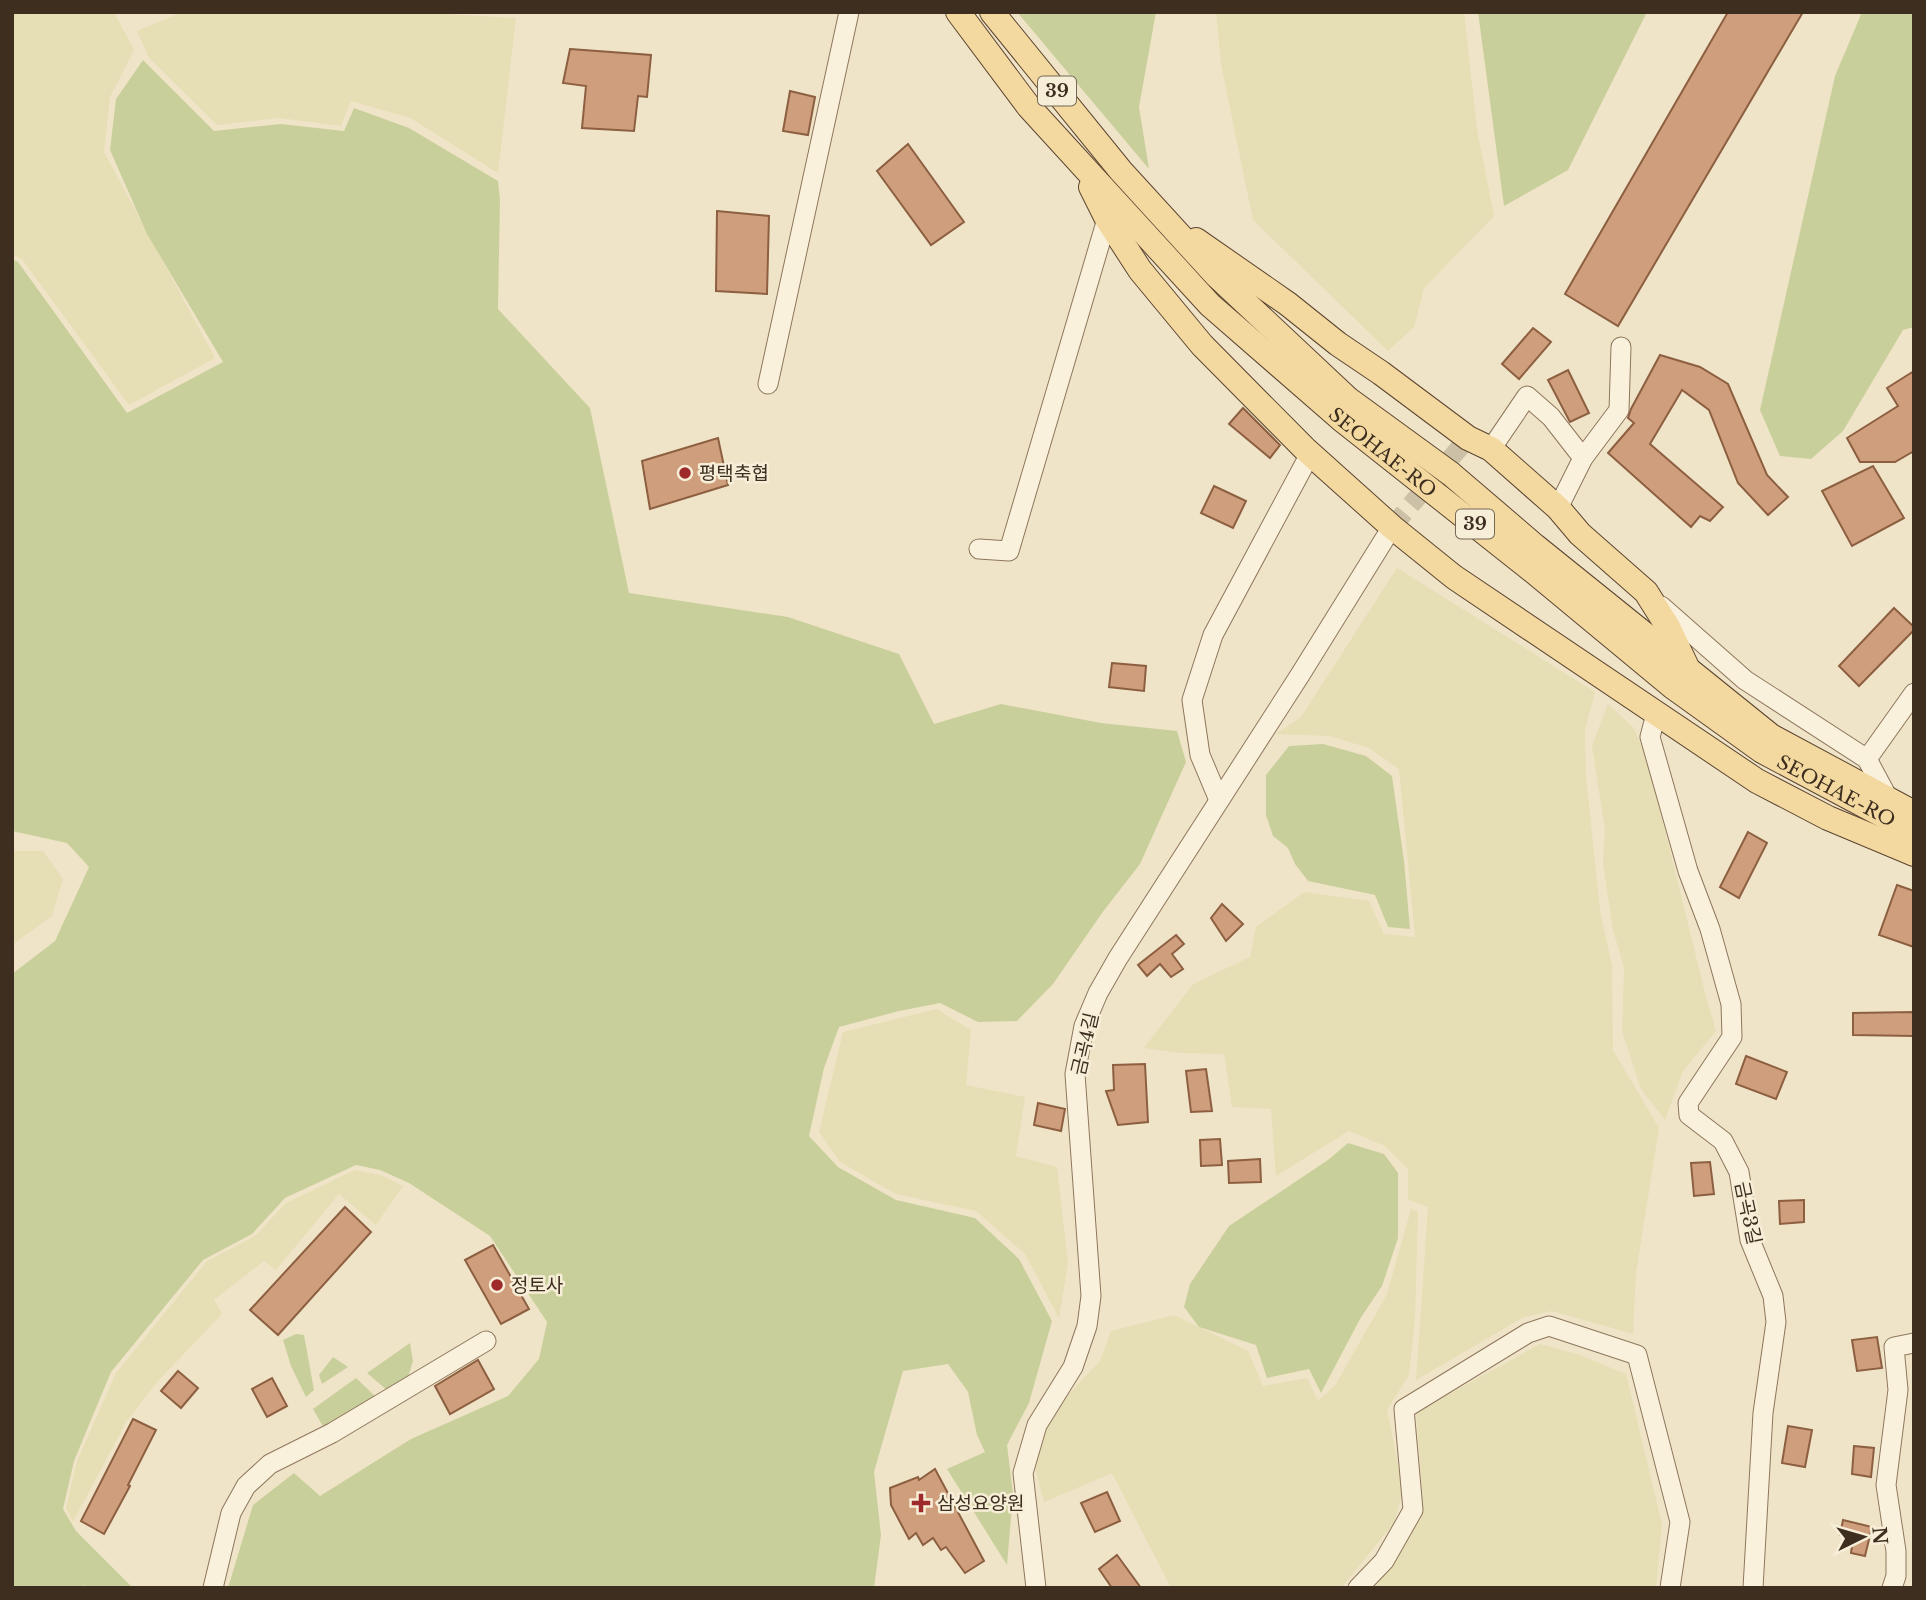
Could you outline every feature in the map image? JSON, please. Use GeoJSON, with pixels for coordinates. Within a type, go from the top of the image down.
{"type":"FeatureCollection","features":[{"type":"Feature","properties":{"kind":"main road","name":"SEOHAE-RO"},"geometry":{"type":"LineString","coordinates":[[958,12],[1029,107],[1210,305],[1341,419],[1533,571],[1673,687],[1762,751],[1914,832]]}},
{"type":"Feature","properties":{"kind":"main road","name":"SEOHAE-RO"},"geometry":{"type":"LineString","coordinates":[[992,12],[1122,171],[1216,275],[1348,399],[1451,474],[1535,546],[1772,736],[1914,813]]}},
{"type":"Feature","properties":{"kind":"main road"},"geometry":{"type":"LineString","coordinates":[[1079,161],[1107,219],[1140,270],[1202,345],[1310,454],[1392,527],[1454,577],[1758,781],[1828,818],[1914,854]]}},
{"type":"Feature","properties":{"kind":"main road"},"geometry":{"type":"LineString","coordinates":[[1164,218],[1288,304],[1338,344],[1468,438],[1490,449],[1558,508],[1580,534],[1646,592],[1668,627],[1689,671]]}},
{"type":"Feature","properties":{"kind":"street"},"geometry":{"type":"LineString","coordinates":[[768,384],[849,12]]}},
{"type":"Feature","properties":{"kind":"street"},"geometry":{"type":"LineString","coordinates":[[979,549],[1009,551],[1107,219]]}},
{"type":"Feature","properties":{"kind":"street"},"geometry":{"type":"LineString","coordinates":[[1558,508],[1583,458],[1619,410],[1620,347]]}},
{"type":"Feature","properties":{"kind":"street"},"geometry":{"type":"LineString","coordinates":[[1490,449],[1527,396],[1551,417],[1583,458]]}},
{"type":"Feature","properties":{"kind":"street"},"geometry":{"type":"LineString","coordinates":[[1219,800],[1200,755],[1192,700],[1213,635],[1310,454]]}},
{"type":"Feature","properties":{"kind":"street","name":"금곡4길"},"geometry":{"type":"LineString","coordinates":[[1036,1588],[1023,1473],[1037,1425],[1073,1367],[1087,1326],[1091,1296],[1075,1074],[1084,1026],[1098,993],[1118,958],[1392,527]]}},
{"type":"Feature","properties":{"kind":"street"},"geometry":{"type":"LineString","coordinates":[[1646,592],[1745,680],[1867,759],[1889,800]]}},
{"type":"Feature","properties":{"kind":"street"},"geometry":{"type":"LineString","coordinates":[[1867,759],[1914,693]]}},
{"type":"Feature","properties":{"kind":"street","name":"금곡3길"},"geometry":{"type":"LineString","coordinates":[[1657,714],[1650,737],[1688,871],[1710,929],[1731,1004],[1732,1037],[1688,1102],[1689,1115],[1723,1141],[1739,1172],[1750,1240],[1773,1296],[1776,1322],[1763,1413],[1753,1588]]}},
{"type":"Feature","properties":{"kind":"street"},"geometry":{"type":"LineString","coordinates":[[1358,1588],[1384,1561],[1413,1510],[1404,1409],[1528,1333],[1549,1326],[1637,1355],[1680,1522],[1671,1588]]}},
{"type":"Feature","properties":{"kind":"street"},"geometry":{"type":"LineString","coordinates":[[213,1588],[231,1513],[246,1486],[270,1464],[332,1433],[486,1341]]}},
{"type":"Feature","properties":{"kind":"street"},"geometry":{"type":"LineString","coordinates":[[1892,1588],[1896,1576],[1896,1551],[1886,1485],[1898,1390],[1894,1348],[1914,1343]]}},
{"type":"Feature","properties":{"kind":"shaded area"},"geometry":{"type":"Polygon","coordinates":[[[12,12],[114,12],[134,50],[110,97],[104,152],[215,358],[129,405],[22,259],[12,254],[12,12]]]}},
{"type":"Feature","properties":{"kind":"shaded area"},"geometry":{"type":"Polygon","coordinates":[[[182,12],[439,12],[516,18],[498,173],[410,118],[351,101],[341,126],[279,118],[217,125],[149,58],[137,31],[182,12]]]}},
{"type":"Feature","properties":{"kind":"shaded area"},"geometry":{"type":"Polygon","coordinates":[[[1216,12],[1464,12],[1477,129],[1494,216],[1424,288],[1414,327],[1388,351],[1253,220],[1221,64],[1216,12]]]}},
{"type":"Feature","properties":{"kind":"shaded area"},"geometry":{"type":"Polygon","coordinates":[[[1397,568],[1595,692],[1585,730],[1586,776],[1600,910],[1612,966],[1613,1050],[1659,1128],[1636,1273],[1633,1334],[1552,1311],[1524,1317],[1416,1380],[1428,1207],[1408,1200],[1408,1169],[1385,1146],[1349,1131],[1276,1176],[1271,1109],[1232,1107],[1224,1054],[1182,1053],[1144,1048],[1193,984],[1250,957],[1256,927],[1304,892],[1369,901],[1384,934],[1415,937],[1399,769],[1369,748],[1330,736],[1276,734],[1301,717],[1397,568]]]}},
{"type":"Feature","properties":{"kind":"shaded area"},"geometry":{"type":"Polygon","coordinates":[[[1608,704],[1634,728],[1648,761],[1716,1031],[1683,1071],[1665,1120],[1641,1089],[1622,1031],[1624,967],[1613,930],[1603,864],[1605,830],[1592,746],[1608,704]]]}},
{"type":"Feature","properties":{"kind":"shaded area"},"geometry":{"type":"Polygon","coordinates":[[[12,851],[43,851],[63,879],[52,916],[12,945],[12,851]]]}},
{"type":"Feature","properties":{"kind":"shaded area"},"geometry":{"type":"Polygon","coordinates":[[[937,1009],[971,1030],[966,1085],[1025,1097],[1016,1156],[1057,1167],[1068,1263],[1059,1318],[1025,1254],[976,1211],[896,1194],[840,1162],[819,1132],[843,1032],[937,1009]]]}},
{"type":"Feature","properties":{"kind":"shaded area"},"geometry":{"type":"Polygon","coordinates":[[[355,1170],[381,1175],[403,1186],[376,1225],[339,1194],[276,1270],[264,1261],[214,1300],[222,1314],[158,1381],[126,1422],[73,1522],[66,1508],[77,1461],[116,1373],[207,1261],[255,1236],[286,1203],[355,1170]]]}},
{"type":"Feature","properties":{"kind":"shaded area"},"geometry":{"type":"Polygon","coordinates":[[[1411,1209],[1418,1212],[1415,1319],[1409,1375],[1387,1410],[1403,1490],[1394,1523],[1341,1588],[1171,1588],[1112,1473],[1044,1502],[1033,1459],[1052,1412],[1100,1361],[1111,1331],[1174,1315],[1248,1351],[1263,1386],[1307,1378],[1318,1401],[1336,1384],[1387,1294],[1411,1209]]]}},
{"type":"Feature","properties":{"kind":"shaded area"},"geometry":{"type":"Polygon","coordinates":[[[1540,1344],[1580,1355],[1626,1374],[1662,1524],[1656,1588],[1375,1588],[1423,1506],[1416,1412],[1540,1344]]]}},
{"type":"Feature","properties":{"kind":"green space"},"geometry":{"type":"Polygon","coordinates":[[[1017,12],[1156,12],[1139,107],[1149,169],[1017,12]]]}},
{"type":"Feature","properties":{"kind":"green space"},"geometry":{"type":"Polygon","coordinates":[[[1478,12],[1647,12],[1568,170],[1504,206],[1478,12]]]}},
{"type":"Feature","properties":{"kind":"green space"},"geometry":{"type":"Polygon","coordinates":[[[1862,12],[1914,12],[1914,327],[1903,330],[1843,431],[1811,459],[1780,456],[1760,410],[1835,76],[1862,12]]]}},
{"type":"Feature","properties":{"kind":"green space"},"geometry":{"type":"Polygon","coordinates":[[[143,60],[214,131],[281,124],[344,131],[354,108],[409,128],[498,181],[498,309],[590,408],[629,593],[788,617],[899,654],[934,724],[1001,704],[1101,723],[1177,731],[1186,762],[1140,864],[1053,984],[1017,1021],[978,1022],[940,1003],[839,1027],[824,1068],[809,1136],[838,1167],[896,1200],[975,1218],[1019,1259],[1052,1321],[1029,1403],[1007,1445],[1013,1494],[1007,1565],[947,1469],[985,1452],[977,1435],[968,1392],[948,1364],[903,1371],[874,1472],[881,1535],[874,1588],[228,1588],[253,1505],[294,1473],[320,1496],[411,1439],[508,1396],[539,1359],[547,1322],[490,1236],[409,1183],[380,1170],[356,1165],[285,1198],[252,1234],[203,1260],[111,1372],[74,1461],[63,1509],[76,1531],[133,1588],[87,1588],[84,1585],[81,1588],[12,1588],[12,974],[55,941],[89,867],[67,843],[12,831],[12,259],[18,262],[127,413],[223,362],[147,234],[110,150],[116,99],[143,60]]]}},
{"type":"Feature","properties":{"kind":"green space"},"geometry":{"type":"Polygon","coordinates":[[[1323,744],[1366,756],[1392,776],[1410,929],[1388,927],[1375,895],[1308,881],[1295,864],[1288,848],[1273,836],[1266,815],[1266,775],[1289,746],[1323,744]]]}},
{"type":"Feature","properties":{"kind":"green space"},"geometry":{"type":"Polygon","coordinates":[[[1348,1143],[1384,1154],[1398,1173],[1398,1238],[1382,1286],[1360,1319],[1321,1393],[1309,1369],[1267,1378],[1256,1345],[1199,1327],[1184,1307],[1190,1284],[1229,1226],[1328,1160],[1348,1143]]]}},
{"type":"Feature","properties":{"kind":"green space"},"geometry":{"type":"Polygon","coordinates":[[[296,1334],[304,1335],[314,1390],[306,1397],[291,1366],[283,1340],[296,1334]]]}},
{"type":"Feature","properties":{"kind":"green space"},"geometry":{"type":"Polygon","coordinates":[[[410,1343],[413,1361],[408,1377],[388,1391],[367,1373],[410,1343]]]}},
{"type":"Feature","properties":{"kind":"green space"},"geometry":{"type":"Polygon","coordinates":[[[333,1357],[348,1367],[322,1384],[319,1375],[333,1357]]]}},
{"type":"Feature","properties":{"kind":"green space"},"geometry":{"type":"Polygon","coordinates":[[[356,1378],[377,1398],[324,1428],[313,1409],[356,1378]]]}},
{"type":"Feature","properties":{"kind":"building"},"geometry":{"type":"Polygon","coordinates":[[[1728,12],[1803,12],[1618,326],[1565,294],[1728,12]]]}},
{"type":"Feature","properties":{"kind":"building"},"geometry":{"type":"Polygon","coordinates":[[[570,49],[651,55],[647,97],[638,96],[634,131],[582,128],[586,86],[563,83],[570,49]]]}},
{"type":"Feature","properties":{"kind":"building"},"geometry":{"type":"Polygon","coordinates":[[[790,91],[815,97],[808,135],[783,131],[790,91]]]}},
{"type":"Feature","properties":{"kind":"building"},"geometry":{"type":"Polygon","coordinates":[[[908,144],[964,222],[931,245],[877,171],[908,144]]]}},
{"type":"Feature","properties":{"kind":"building"},"geometry":{"type":"Polygon","coordinates":[[[717,211],[769,216],[767,294],[716,291],[717,211]]]}},
{"type":"Feature","properties":{"kind":"building"},"geometry":{"type":"Polygon","coordinates":[[[1533,328],[1551,342],[1519,379],[1502,364],[1533,328]]]}},
{"type":"Feature","properties":{"kind":"building"},"geometry":{"type":"Polygon","coordinates":[[[1660,355],[1700,367],[1728,384],[1767,475],[1788,497],[1768,515],[1738,483],[1709,410],[1682,390],[1650,444],[1723,507],[1710,521],[1700,516],[1691,527],[1608,453],[1634,423],[1628,418],[1631,409],[1660,355]]]}},
{"type":"Feature","properties":{"kind":"building"},"geometry":{"type":"Polygon","coordinates":[[[1568,370],[1589,413],[1570,422],[1548,380],[1568,370]]]}},
{"type":"Feature","properties":{"kind":"building"},"geometry":{"type":"Polygon","coordinates":[[[1914,371],[1914,451],[1895,462],[1860,462],[1847,438],[1898,406],[1887,388],[1914,371]]]}},
{"type":"Feature","properties":{"kind":"building"},"geometry":{"type":"Polygon","coordinates":[[[1243,408],[1280,445],[1270,458],[1229,424],[1243,408]]]}},
{"type":"Feature","properties":{"kind":"building","name":"평택축협"},"geometry":{"type":"Polygon","coordinates":[[[718,438],[728,485],[650,509],[642,461],[718,438]]]}},
{"type":"Feature","properties":{"kind":"building"},"geometry":{"type":"Polygon","coordinates":[[[1873,466],[1904,518],[1852,546],[1822,491],[1873,466]]]}},
{"type":"Feature","properties":{"kind":"building"},"geometry":{"type":"Polygon","coordinates":[[[1214,486],[1246,501],[1233,528],[1201,513],[1214,486]]]}},
{"type":"Feature","properties":{"kind":"building"},"geometry":{"type":"Polygon","coordinates":[[[1894,608],[1914,630],[1859,686],[1839,666],[1894,608]]]}},
{"type":"Feature","properties":{"kind":"building"},"geometry":{"type":"Polygon","coordinates":[[[1112,663],[1146,666],[1144,691],[1109,687],[1112,663]]]}},
{"type":"Feature","properties":{"kind":"building"},"geometry":{"type":"Polygon","coordinates":[[[1748,832],[1767,843],[1739,898],[1720,887],[1748,832]]]}},
{"type":"Feature","properties":{"kind":"building"},"geometry":{"type":"Polygon","coordinates":[[[1897,885],[1914,891],[1914,947],[1879,935],[1897,885]]]}},
{"type":"Feature","properties":{"kind":"building"},"geometry":{"type":"Polygon","coordinates":[[[1222,904],[1243,924],[1226,941],[1211,918],[1222,904]]]}},
{"type":"Feature","properties":{"kind":"building"},"geometry":{"type":"Polygon","coordinates":[[[1176,935],[1184,944],[1172,954],[1183,969],[1171,977],[1160,964],[1147,976],[1138,965],[1176,935]]]}},
{"type":"Feature","properties":{"kind":"building"},"geometry":{"type":"Polygon","coordinates":[[[1914,1012],[1914,1036],[1853,1035],[1853,1013],[1914,1012]]]}},
{"type":"Feature","properties":{"kind":"building"},"geometry":{"type":"Polygon","coordinates":[[[1746,1056],[1787,1072],[1776,1099],[1736,1084],[1746,1056]]]}},
{"type":"Feature","properties":{"kind":"building"},"geometry":{"type":"Polygon","coordinates":[[[1145,1064],[1148,1122],[1118,1125],[1106,1091],[1114,1090],[1113,1065],[1145,1064]]]}},
{"type":"Feature","properties":{"kind":"building"},"geometry":{"type":"Polygon","coordinates":[[[1206,1069],[1212,1111],[1191,1112],[1186,1071],[1206,1069]]]}},
{"type":"Feature","properties":{"kind":"building"},"geometry":{"type":"Polygon","coordinates":[[[1038,1103],[1065,1109],[1061,1131],[1034,1125],[1038,1103]]]}},
{"type":"Feature","properties":{"kind":"building"},"geometry":{"type":"Polygon","coordinates":[[[1220,1139],[1222,1165],[1201,1166],[1200,1140],[1220,1139]]]}},
{"type":"Feature","properties":{"kind":"building"},"geometry":{"type":"Polygon","coordinates":[[[1260,1159],[1261,1182],[1229,1183],[1228,1161],[1260,1159]]]}},
{"type":"Feature","properties":{"kind":"building"},"geometry":{"type":"Polygon","coordinates":[[[1710,1162],[1714,1194],[1694,1196],[1691,1163],[1710,1162]]]}},
{"type":"Feature","properties":{"kind":"building"},"geometry":{"type":"Polygon","coordinates":[[[1804,1200],[1804,1222],[1780,1224],[1779,1201],[1804,1200]]]}},
{"type":"Feature","properties":{"kind":"building"},"geometry":{"type":"Polygon","coordinates":[[[345,1207],[371,1232],[278,1335],[250,1310],[345,1207]]]}},
{"type":"Feature","properties":{"kind":"building","name":"정토사"},"geometry":{"type":"Polygon","coordinates":[[[493,1245],[529,1309],[501,1324],[465,1260],[493,1245]]]}},
{"type":"Feature","properties":{"kind":"building"},"geometry":{"type":"Polygon","coordinates":[[[1877,1337],[1882,1368],[1857,1371],[1852,1340],[1877,1337]]]}},
{"type":"Feature","properties":{"kind":"building"},"geometry":{"type":"Polygon","coordinates":[[[478,1360],[494,1389],[450,1414],[435,1386],[478,1360]]]}},
{"type":"Feature","properties":{"kind":"building"},"geometry":{"type":"Polygon","coordinates":[[[178,1371],[198,1388],[181,1408],[161,1391],[178,1371]]]}},
{"type":"Feature","properties":{"kind":"building"},"geometry":{"type":"Polygon","coordinates":[[[272,1378],[287,1406],[267,1417],[252,1389],[272,1378]]]}},
{"type":"Feature","properties":{"kind":"building"},"geometry":{"type":"Polygon","coordinates":[[[133,1419],[156,1430],[104,1534],[81,1521],[133,1419]]]}},
{"type":"Feature","properties":{"kind":"building"},"geometry":{"type":"Polygon","coordinates":[[[1788,1426],[1812,1430],[1805,1467],[1782,1463],[1788,1426]]]}},
{"type":"Feature","properties":{"kind":"building"},"geometry":{"type":"Polygon","coordinates":[[[1854,1446],[1874,1448],[1871,1477],[1852,1474],[1854,1446]]]}},
{"type":"Feature","properties":{"kind":"building","name":"삼성요양원"},"geometry":{"type":"Polygon","coordinates":[[[935,1469],[984,1561],[965,1573],[946,1547],[941,1550],[933,1538],[923,1545],[916,1533],[909,1539],[891,1505],[890,1488],[918,1477],[919,1480],[935,1469]]]}},
{"type":"Feature","properties":{"kind":"building"},"geometry":{"type":"Polygon","coordinates":[[[1107,1492],[1120,1521],[1095,1532],[1081,1503],[1107,1492]]]}},
{"type":"Feature","properties":{"kind":"building"},"geometry":{"type":"Polygon","coordinates":[[[1843,1520],[1872,1527],[1865,1556],[1851,1553],[1853,1539],[1840,1535],[1843,1520]]]}},
{"type":"Feature","properties":{"kind":"building"},"geometry":{"type":"Polygon","coordinates":[[[1117,1555],[1141,1588],[1112,1588],[1099,1569],[1117,1555]]]}},
{"type":"Feature","properties":{"kind":"tunnel"},"geometry":{"type":"LineString","coordinates":[[1392,527],[1468,438]]}},
{"type":"Feature","properties":{"kind":"place","name":"평택축협"},"geometry":{"type":"Point","coordinates":[685,473]}},
{"type":"Feature","properties":{"kind":"place","name":"정토사"},"geometry":{"type":"Point","coordinates":[497,1285]}},
{"type":"Feature","properties":{"kind":"place","name":"삼성요양원"},"geometry":{"type":"Point","coordinates":[921,1503]}}]}
